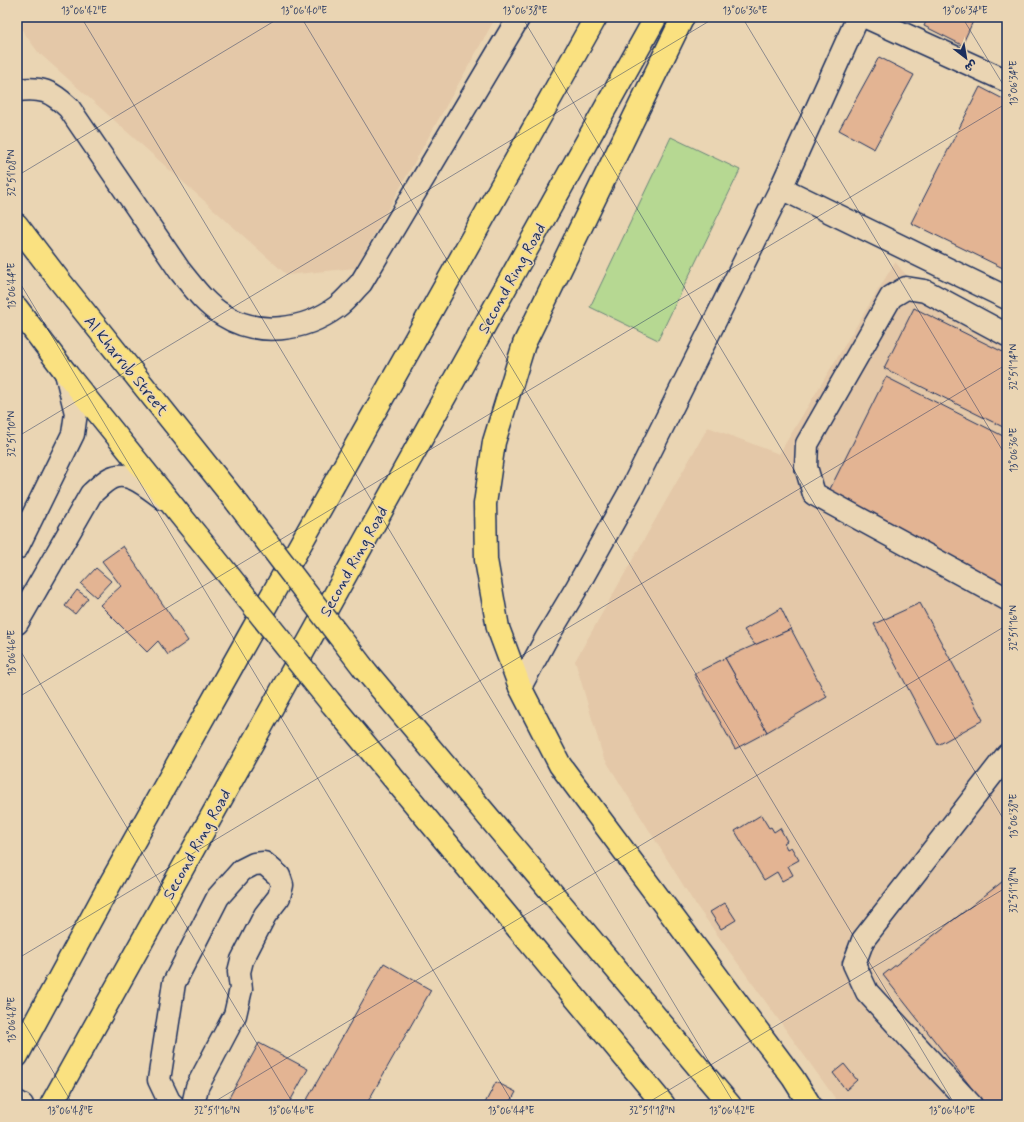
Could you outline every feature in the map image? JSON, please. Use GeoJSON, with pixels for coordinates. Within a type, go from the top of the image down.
{"type":"FeatureCollection","features":[{"type":"Feature","properties":{"kind":"main road"},"geometry":{"type":"LineString","coordinates":[[17,1056],[110,884],[596,17]]}},
{"type":"Feature","properties":{"kind":"main road","name":"Second Ring Road"},"geometry":{"type":"LineString","coordinates":[[51,1105],[656,17]]}},
{"type":"Feature","properties":{"kind":"main road"},"geometry":{"type":"LineString","coordinates":[[683,17],[524,344],[494,442],[485,504],[486,560],[498,628],[520,687],[560,765],[793,1078],[810,1105]]}},
{"type":"Feature","properties":{"kind":"main road","name":"Al Kharrub Street"},"geometry":{"type":"LineString","coordinates":[[17,225],[59,280],[238,504],[365,670],[730,1105]]}},
{"type":"Feature","properties":{"kind":"main road"},"geometry":{"type":"LineString","coordinates":[[17,308],[66,373],[331,703],[664,1105]]}},
{"type":"Feature","properties":{"kind":"street"},"geometry":{"type":"LineString","coordinates":[[17,90],[42,90],[56,96],[69,108],[180,271],[194,289],[209,304],[234,321],[250,327],[266,329],[286,328],[303,324],[337,307],[360,283],[519,17]]}},
{"type":"Feature","properties":{"kind":"street"},"geometry":{"type":"LineString","coordinates":[[520,687],[630,490],[781,188],[858,17]]}},
{"type":"Feature","properties":{"kind":"street"},"geometry":{"type":"LineString","coordinates":[[866,17],[1007,81]]}},
{"type":"Feature","properties":{"kind":"street"},"geometry":{"type":"LineString","coordinates":[[781,188],[1007,298]]}},
{"type":"Feature","properties":{"kind":"street"},"geometry":{"type":"LineString","coordinates":[[1007,335],[925,291],[906,288],[891,297],[807,444],[806,467],[814,494],[1007,599]]}},
{"type":"Feature","properties":{"kind":"street"},"geometry":{"type":"LineString","coordinates":[[17,548],[73,434],[76,413],[66,373]]}},
{"type":"Feature","properties":{"kind":"street"},"geometry":{"type":"LineString","coordinates":[[17,623],[91,494],[101,484],[110,478],[128,476],[174,506]]}},
{"type":"Feature","properties":{"kind":"street"},"geometry":{"type":"LineString","coordinates":[[971,1105],[867,992],[854,964],[863,940],[1007,755]]}},
{"type":"Feature","properties":{"kind":"street"},"geometry":{"type":"LineString","coordinates":[[173,1105],[169,1101],[159,1080],[174,983],[218,896],[242,870],[254,864],[264,863],[279,876],[282,885],[279,897],[265,915],[242,960],[239,972],[241,990],[235,1015],[197,1087],[193,1105]]}},
{"type":"Feature","properties":{"kind":"street"},"geometry":{"type":"LineString","coordinates":[[17,1102],[22,1105]]}},
{"type":"Feature","properties":{"kind":"shaded area"},"geometry":{"type":"Polygon","coordinates":[[[17,17],[496,17],[355,268],[287,275],[38,52],[17,23],[17,17]]]}},
{"type":"Feature","properties":{"kind":"shaded area"},"geometry":{"type":"Polygon","coordinates":[[[895,262],[908,277],[1007,324],[1007,1105],[840,1105],[693,901],[603,756],[575,661],[708,427],[779,454],[895,262]]]}},
{"type":"Feature","properties":{"kind":"green space"},"geometry":{"type":"Polygon","coordinates":[[[671,137],[740,170],[658,340],[590,307],[671,137]]]}},
{"type":"Feature","properties":{"kind":"building"},"geometry":{"type":"Polygon","coordinates":[[[928,17],[975,17],[962,45],[924,26],[928,17]]]}},
{"type":"Feature","properties":{"kind":"building"},"geometry":{"type":"Polygon","coordinates":[[[879,57],[914,75],[874,149],[839,130],[879,57]]]}},
{"type":"Feature","properties":{"kind":"building"},"geometry":{"type":"Polygon","coordinates":[[[980,87],[1007,101],[1007,270],[911,223],[980,87]]]}},
{"type":"Feature","properties":{"kind":"building"},"geometry":{"type":"Polygon","coordinates":[[[914,308],[1007,354],[1007,429],[884,368],[914,308]]]}},
{"type":"Feature","properties":{"kind":"building"},"geometry":{"type":"Polygon","coordinates":[[[886,377],[1007,438],[1007,587],[826,497],[886,377]]]}},
{"type":"Feature","properties":{"kind":"building"},"geometry":{"type":"Polygon","coordinates":[[[123,546],[188,641],[168,655],[158,641],[147,652],[100,605],[121,586],[102,561],[123,546]]]}},
{"type":"Feature","properties":{"kind":"building"},"geometry":{"type":"Polygon","coordinates":[[[96,568],[111,581],[96,597],[81,584],[96,568]]]}},
{"type":"Feature","properties":{"kind":"building"},"geometry":{"type":"Polygon","coordinates":[[[77,590],[88,598],[75,614],[65,606],[77,590]]]}},
{"type":"Feature","properties":{"kind":"building"},"geometry":{"type":"Polygon","coordinates":[[[920,603],[983,720],[938,745],[874,624],[920,603]]]}},
{"type":"Feature","properties":{"kind":"building"},"geometry":{"type":"Polygon","coordinates":[[[781,608],[791,629],[755,645],[744,630],[781,608]]]}},
{"type":"Feature","properties":{"kind":"building"},"geometry":{"type":"Polygon","coordinates":[[[791,629],[827,697],[767,732],[725,658],[791,629]]]}},
{"type":"Feature","properties":{"kind":"building"},"geometry":{"type":"Polygon","coordinates":[[[725,658],[767,732],[735,749],[694,674],[725,658]]]}},
{"type":"Feature","properties":{"kind":"building"},"geometry":{"type":"Polygon","coordinates":[[[761,815],[769,828],[771,827],[774,832],[780,828],[787,841],[784,843],[787,849],[791,847],[799,860],[788,866],[793,875],[782,881],[777,872],[764,880],[735,831],[761,815]]]}},
{"type":"Feature","properties":{"kind":"building"},"geometry":{"type":"Polygon","coordinates":[[[1007,878],[1007,1105],[985,1105],[883,975],[1007,878]]]}},
{"type":"Feature","properties":{"kind":"building"},"geometry":{"type":"Polygon","coordinates":[[[725,903],[736,920],[721,929],[710,912],[725,903]]]}},
{"type":"Feature","properties":{"kind":"building"},"geometry":{"type":"Polygon","coordinates":[[[384,963],[431,990],[366,1105],[304,1105],[384,963]]]}},
{"type":"Feature","properties":{"kind":"building"},"geometry":{"type":"Polygon","coordinates":[[[259,1043],[308,1069],[288,1105],[225,1105],[259,1043]]]}},
{"type":"Feature","properties":{"kind":"building"},"geometry":{"type":"Polygon","coordinates":[[[844,1064],[857,1080],[846,1090],[833,1073],[844,1064]]]}},
{"type":"Feature","properties":{"kind":"building"},"geometry":{"type":"Polygon","coordinates":[[[496,1082],[516,1092],[509,1105],[484,1105],[496,1082]]]}}]}
